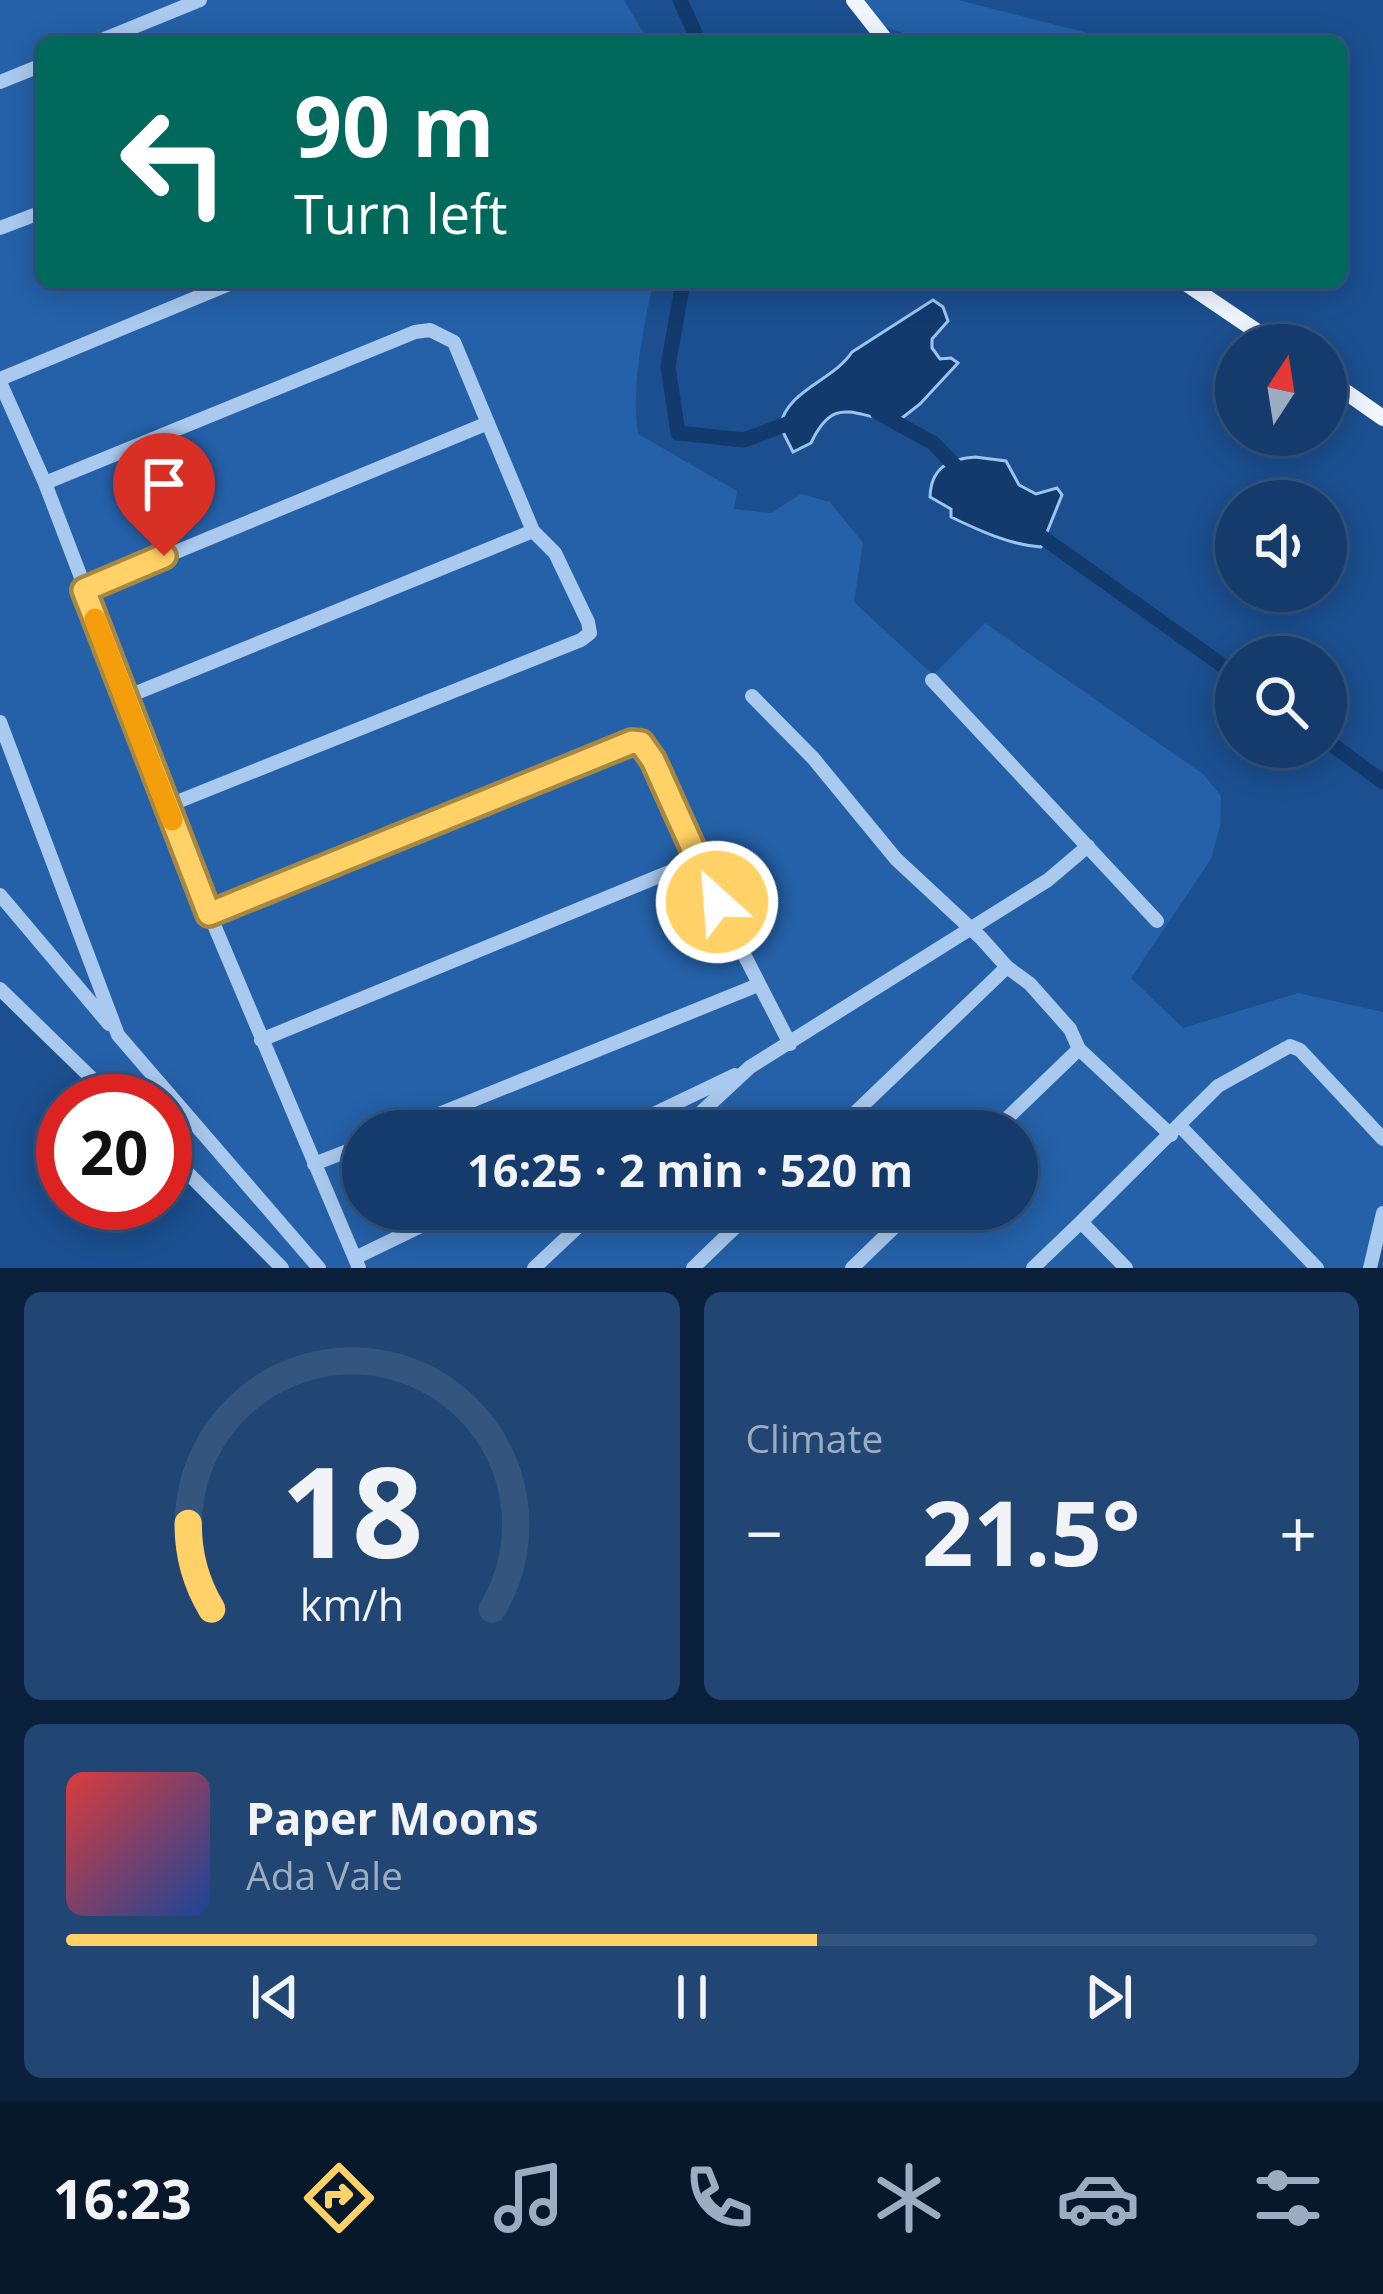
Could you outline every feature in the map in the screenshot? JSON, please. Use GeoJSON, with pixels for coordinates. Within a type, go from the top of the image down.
{"type":"FeatureCollection","features":[{"type":"Feature","properties":{"kind":"main road"},"geometry":{"type":"LineString","coordinates":[[854,0],[882,36]]}},
{"type":"Feature","properties":{"kind":"main road"},"geometry":{"type":"LineString","coordinates":[[1193,288],[1245,324]]}},
{"type":"Feature","properties":{"kind":"main road"},"geometry":{"type":"LineString","coordinates":[[1347,393],[1383,418]]}},
{"type":"Feature","properties":{"kind":"street"},"geometry":{"type":"LineString","coordinates":[[113,36],[200,0]]}},
{"type":"Feature","properties":{"kind":"street"},"geometry":{"type":"LineString","coordinates":[[0,82],[36,67]]}},
{"type":"Feature","properties":{"kind":"street"},"geometry":{"type":"LineString","coordinates":[[0,228],[36,214]]}},
{"type":"Feature","properties":{"kind":"street"},"geometry":{"type":"LineString","coordinates":[[220,288],[0,381],[45,483],[209,914],[357,1263],[418,1230]]}},
{"type":"Feature","properties":{"kind":"street"},"geometry":{"type":"LineString","coordinates":[[45,483],[416,332],[443,334],[454,342],[532,531],[555,553],[588,622],[586,638],[167,806]]}},
{"type":"Feature","properties":{"kind":"street"},"geometry":{"type":"LineString","coordinates":[[84,590],[488,423]]}},
{"type":"Feature","properties":{"kind":"street"},"geometry":{"type":"LineString","coordinates":[[124,698],[532,531]]}},
{"type":"Feature","properties":{"kind":"street"},"geometry":{"type":"LineString","coordinates":[[932,680],[1157,921]]}},
{"type":"Feature","properties":{"kind":"street"},"geometry":{"type":"LineString","coordinates":[[752,696],[814,758],[896,859],[1006,967],[1030,984],[1070,1029],[1079,1049],[1175,1130],[1317,1268]]}},
{"type":"Feature","properties":{"kind":"street"},"geometry":{"type":"LineString","coordinates":[[0,722],[118,1035]]}},
{"type":"Feature","properties":{"kind":"street"},"geometry":{"type":"LineString","coordinates":[[209,914],[632,742],[641,743],[790,1044]]}},
{"type":"Feature","properties":{"kind":"street"},"geometry":{"type":"LineString","coordinates":[[661,1110],[790,1044],[1048,880],[1088,846]]}},
{"type":"Feature","properties":{"kind":"street"},"geometry":{"type":"LineString","coordinates":[[261,1040],[696,861]]}},
{"type":"Feature","properties":{"kind":"street"},"geometry":{"type":"LineString","coordinates":[[0,895],[319,1268]]}},
{"type":"Feature","properties":{"kind":"street"},"geometry":{"type":"LineString","coordinates":[[858,1110],[1006,967]]}},
{"type":"Feature","properties":{"kind":"street"},"geometry":{"type":"LineString","coordinates":[[449,1110],[758,985]]}},
{"type":"Feature","properties":{"kind":"street"},"geometry":{"type":"LineString","coordinates":[[0,989],[87,1074]]}},
{"type":"Feature","properties":{"kind":"street"},"geometry":{"type":"LineString","coordinates":[[1033,1268],[1218,1086],[1290,1046],[1300,1050],[1383,1139]]}},
{"type":"Feature","properties":{"kind":"street"},"geometry":{"type":"LineString","coordinates":[[1016,1110],[1079,1049]]}},
{"type":"Feature","properties":{"kind":"street"},"geometry":{"type":"LineString","coordinates":[[704,1110],[750,1067]]}},
{"type":"Feature","properties":{"kind":"street"},"geometry":{"type":"LineString","coordinates":[[314,1164],[342,1153]]}},
{"type":"Feature","properties":{"kind":"street"},"geometry":{"type":"LineString","coordinates":[[192,1177],[282,1268]]}},
{"type":"Feature","properties":{"kind":"street"},"geometry":{"type":"LineString","coordinates":[[1370,1268],[1383,1213]]}},
{"type":"Feature","properties":{"kind":"street"},"geometry":{"type":"LineString","coordinates":[[1081,1222],[1126,1268]]}},
{"type":"Feature","properties":{"kind":"street"},"geometry":{"type":"LineString","coordinates":[[534,1268],[575,1230]]}},
{"type":"Feature","properties":{"kind":"street"},"geometry":{"type":"LineString","coordinates":[[693,1268],[732,1230]]}},
{"type":"Feature","properties":{"kind":"street"},"geometry":{"type":"LineString","coordinates":[[852,1268],[892,1230]]}},
{"type":"Feature","properties":{"kind":"shaded area"},"geometry":{"type":"Polygon","coordinates":[[[0,0],[624,0],[645,36],[36,36],[36,288],[652,288],[637,377],[638,434],[737,491],[734,509],[771,513],[801,494],[830,502],[863,543],[854,602],[933,675],[985,623],[1203,774],[1221,796],[1220,827],[1211,859],[1131,978],[1183,1028],[1298,993],[1383,1012],[1383,1213],[1370,1268],[282,1268],[192,1177],[192,1074],[86,1074],[0,990],[0,0]]]}},
{"type":"Feature","properties":{"kind":"shaded area"},"geometry":{"type":"Polygon","coordinates":[[[854,0],[958,0],[1099,36],[912,36],[870,22],[854,0]]]}},
{"type":"Feature","properties":{"kind":"shaded area"},"geometry":{"type":"Polygon","coordinates":[[[933,300],[943,307],[948,321],[932,339],[932,348],[940,359],[958,363],[902,418],[840,413],[821,426],[811,443],[793,452],[780,426],[792,403],[852,352],[933,300]]]}},
{"type":"Feature","properties":{"kind":"shaded area"},"geometry":{"type":"Polygon","coordinates":[[[975,457],[1006,461],[1019,485],[1036,494],[1057,488],[1062,495],[1041,547],[972,527],[951,517],[951,509],[930,497],[943,467],[975,457]]]}},
{"type":"Feature","properties":{"kind":"waterway"},"geometry":{"type":"LineString","coordinates":[[680,0],[696,36]]}},
{"type":"Feature","properties":{"kind":"waterway"},"geometry":{"type":"LineString","coordinates":[[682,288],[668,366],[678,433],[744,440],[800,419]]}},
{"type":"Feature","properties":{"kind":"waterway"},"geometry":{"type":"LineString","coordinates":[[877,412],[933,443],[964,475]]}},
{"type":"Feature","properties":{"kind":"waterway"},"geometry":{"type":"LineString","coordinates":[[1028,527],[1215,660]]}},
{"type":"Feature","properties":{"kind":"waterway"},"geometry":{"type":"LineString","coordinates":[[1347,755],[1383,782]]}},
{"type":"Feature","properties":{"kind":"slow traffic"},"geometry":{"type":"LineString","coordinates":[[95,619],[172,820]]}},
{"type":"Feature","properties":{"kind":"route"},"geometry":{"type":"LineString","coordinates":[[164,556],[84,590],[209,914],[632,742],[648,749],[717,902]]}}]}
